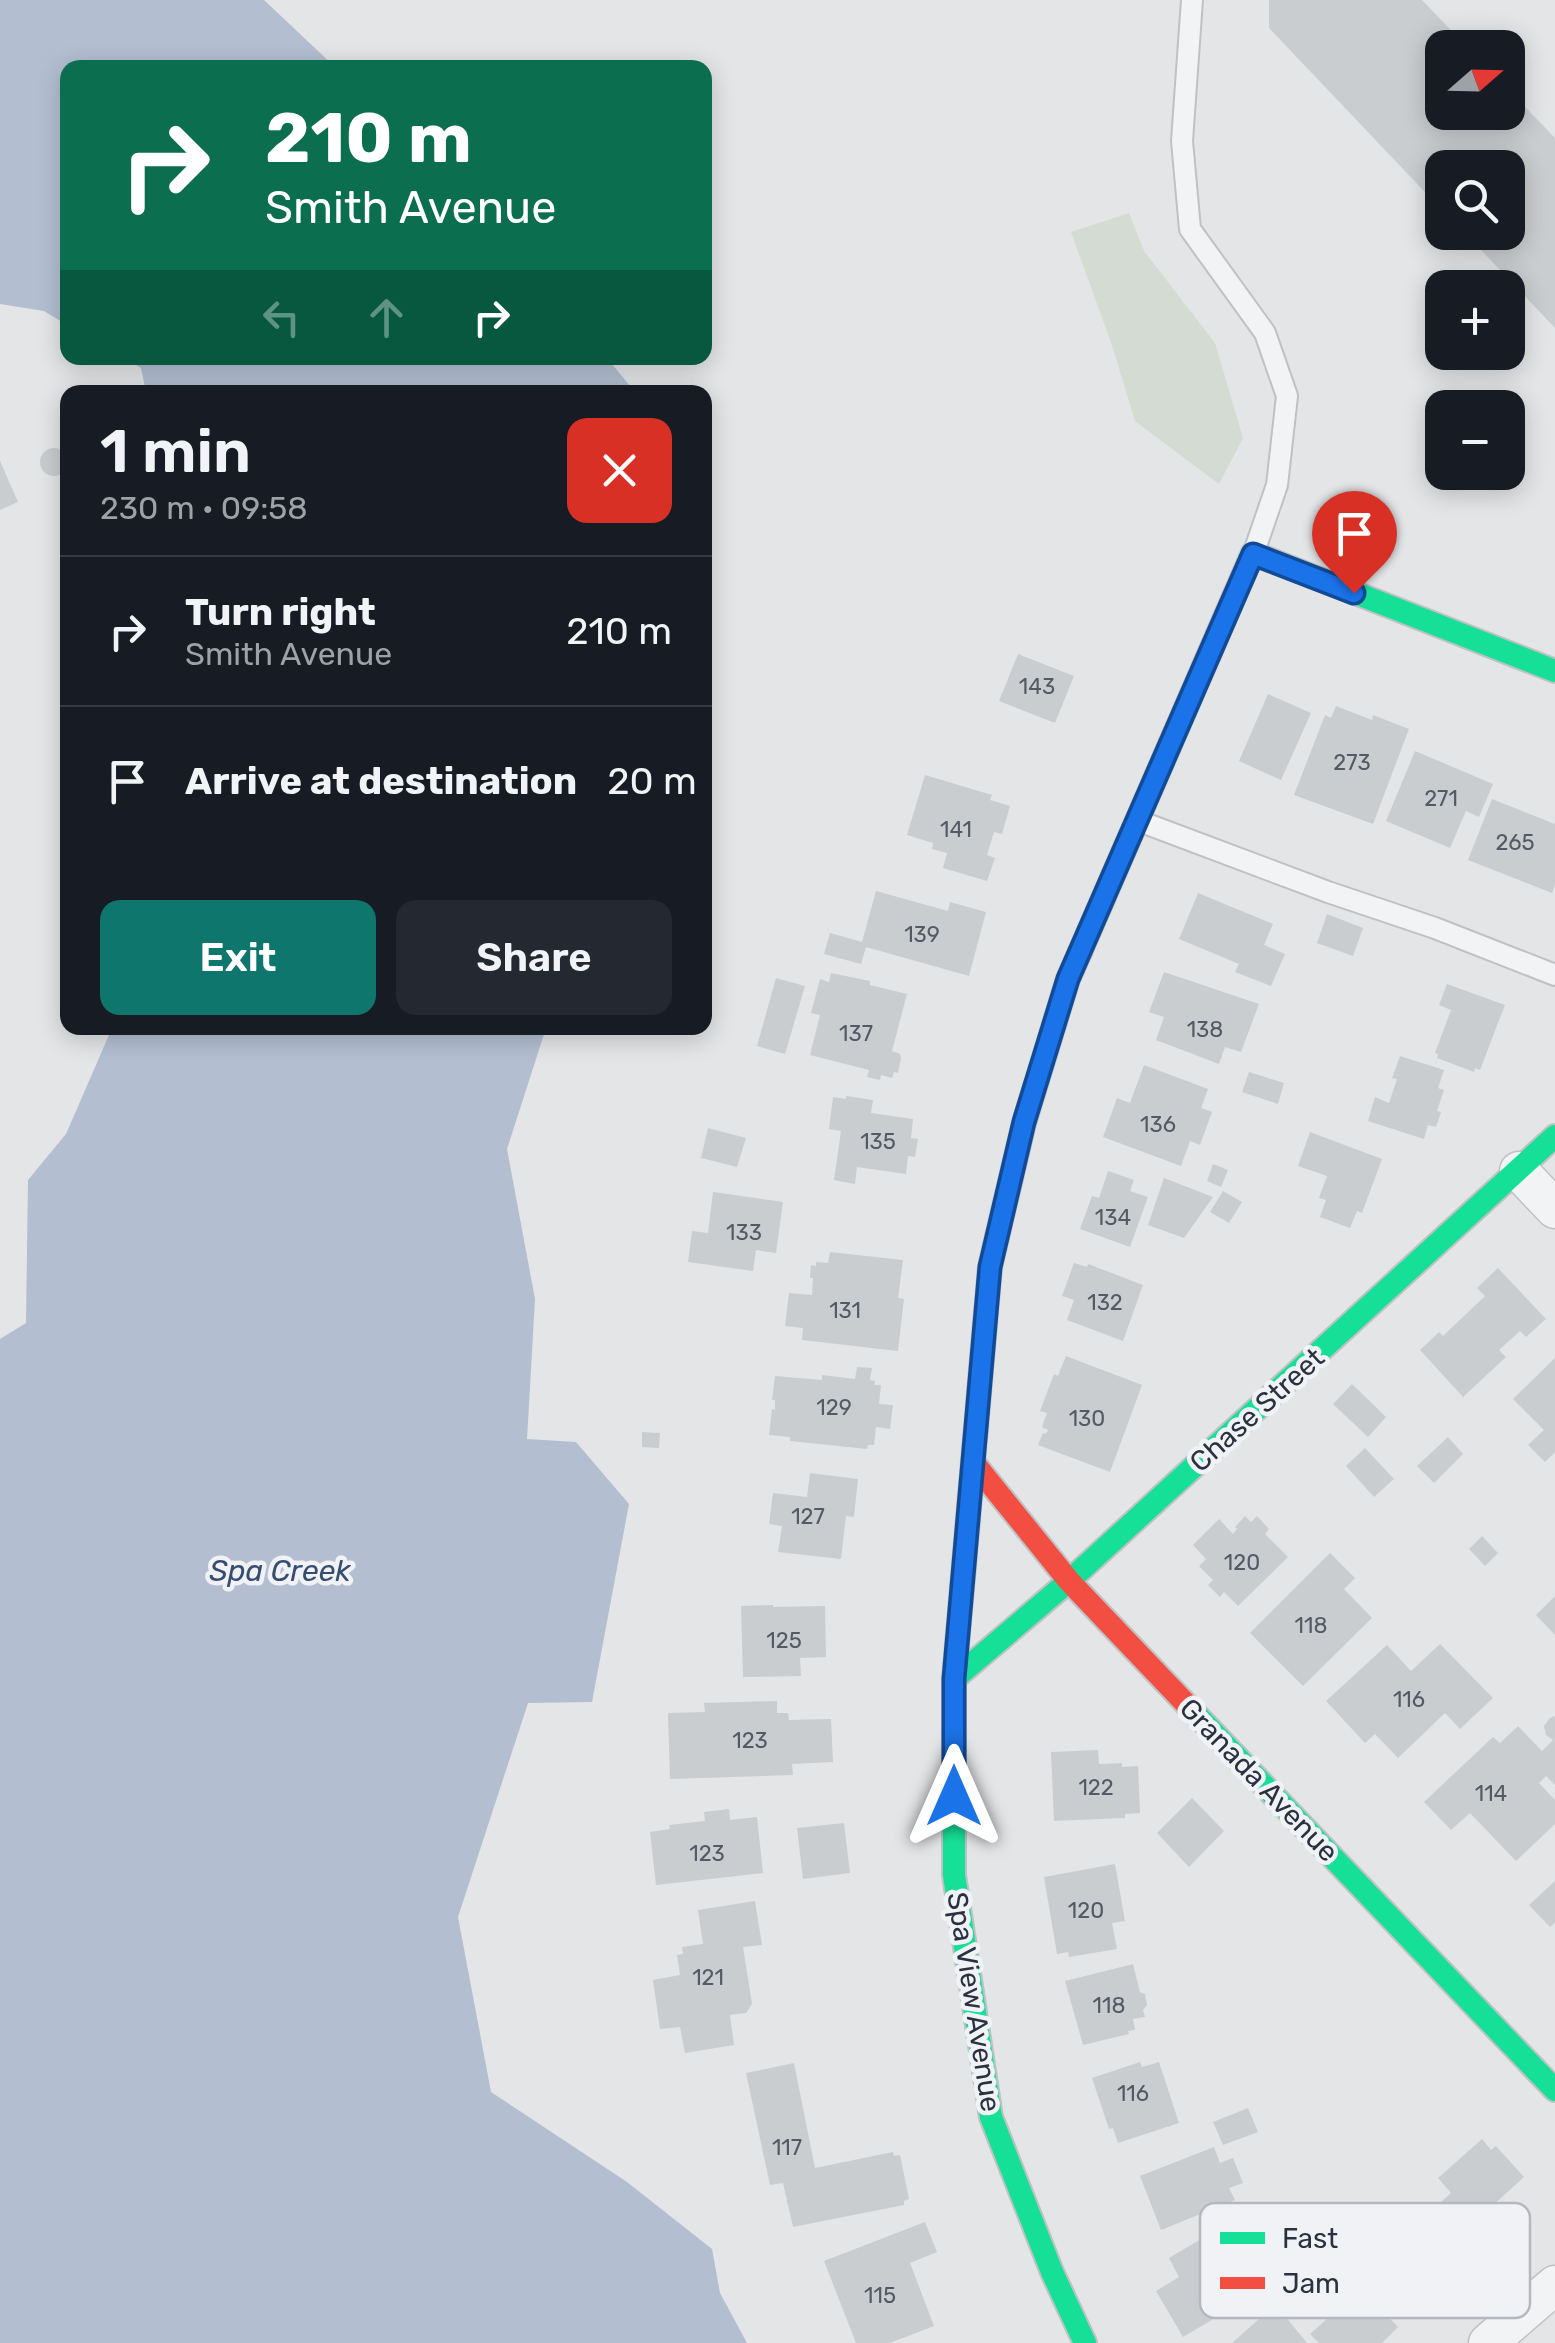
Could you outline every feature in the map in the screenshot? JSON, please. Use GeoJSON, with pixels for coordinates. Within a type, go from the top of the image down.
{"type":"FeatureCollection","features":[{"type":"Feature","properties":{"kind":"street"},"geometry":{"type":"LineString","coordinates":[[1253,554],[1555,671]]}},
{"type":"Feature","properties":{"kind":"street","name":"Spa View Avenue"},"geometry":{"type":"LineString","coordinates":[[1085,2343],[1052,2272],[991,2117],[954,1874],[954,1679],[990,1267],[1024,1122],[1068,979],[1253,554]]}},
{"type":"Feature","properties":{"kind":"street","name":"Chase Street"},"geometry":{"type":"LineString","coordinates":[[954,1679],[1069,1581],[1555,1136]]}},
{"type":"Feature","properties":{"kind":"street"},"geometry":{"type":"LineString","coordinates":[[1519,1171],[1555,1209]]}},
{"type":"Feature","properties":{"kind":"street","name":"Granada Avenue"},"geometry":{"type":"LineString","coordinates":[[973,1462],[1069,1581],[1555,2090]]}},
{"type":"Feature","properties":{"kind":"street"},"geometry":{"type":"LineString","coordinates":[[1530,2307],[1555,2285]]}},
{"type":"Feature","properties":{"kind":"street"},"geometry":{"type":"LineString","coordinates":[[1488,2343],[1517,2318]]}},
{"type":"Feature","properties":{"kind":"lane"},"geometry":{"type":"LineString","coordinates":[[1192,0],[1182,141],[1190,229],[1265,333],[1287,396],[1277,485],[1253,554]]}},
{"type":"Feature","properties":{"kind":"lane"},"geometry":{"type":"LineString","coordinates":[[1137,820],[1555,975]]}},
{"type":"Feature","properties":{"kind":"shaded area"},"geometry":{"type":"Polygon","coordinates":[[[1129,213],[1144,251],[1215,343],[1243,438],[1219,484],[1135,421],[1071,232],[1129,213]]]}},
{"type":"Feature","properties":{"kind":"water"},"geometry":{"type":"Polygon","coordinates":[[[0,0],[264,0],[328,60],[60,60],[60,321],[44,311],[0,304],[0,0]]]}},
{"type":"Feature","properties":{"kind":"water"},"geometry":{"type":"Polygon","coordinates":[[[136,365],[613,365],[629,385],[145,385],[141,368],[136,365]]]}},
{"type":"Feature","properties":{"kind":"water","name":"Spa Creek"},"geometry":{"type":"Polygon","coordinates":[[[109,1035],[544,1035],[507,1149],[535,1299],[527,1439],[576,1442],[629,1504],[592,1702],[528,1703],[458,1917],[491,2092],[627,2182],[712,2249],[720,2293],[747,2343],[0,2343],[0,1339],[26,1323],[28,1180],[66,1134],[109,1035]]]}},
{"type":"Feature","properties":{"kind":"building"},"geometry":{"type":"Polygon","coordinates":[[[1269,0],[1422,0],[1451,30],[1425,30],[1425,130],[1525,130],[1525,107],[1555,138],[1555,328],[1525,296],[1525,270],[1500,270],[1481,250],[1525,250],[1525,150],[1425,150],[1425,192],[1269,28],[1269,0]]]}},
{"type":"Feature","properties":{"kind":"building"},"geometry":{"type":"Polygon","coordinates":[[[49,449],[59,449],[60,474],[49,475],[41,467],[41,457],[49,449]]]}},
{"type":"Feature","properties":{"kind":"building"},"geometry":{"type":"Polygon","coordinates":[[[0,461],[18,502],[0,510],[0,461]]]}},
{"type":"Feature","properties":{"kind":"building"},"geometry":{"type":"Polygon","coordinates":[[[1018,654],[1074,676],[1055,723],[999,701],[1018,654]]]}},
{"type":"Feature","properties":{"kind":"building"},"geometry":{"type":"Polygon","coordinates":[[[1268,694],[1311,713],[1281,780],[1239,761],[1268,694]]]}},
{"type":"Feature","properties":{"kind":"building"},"geometry":{"type":"Polygon","coordinates":[[[1336,706],[1409,729],[1373,824],[1294,795],[1325,715],[1331,718],[1336,706]]]}},
{"type":"Feature","properties":{"kind":"building"},"geometry":{"type":"Polygon","coordinates":[[[1415,751],[1493,784],[1479,817],[1466,811],[1450,848],[1386,821],[1415,751]]]}},
{"type":"Feature","properties":{"kind":"building"},"geometry":{"type":"Polygon","coordinates":[[[925,775],[992,795],[990,800],[1010,806],[1002,834],[994,832],[987,855],[995,858],[987,881],[943,868],[947,853],[932,849],[933,843],[907,835],[925,775]]]}},
{"type":"Feature","properties":{"kind":"building"},"geometry":{"type":"Polygon","coordinates":[[[1492,799],[1555,824],[1552,893],[1468,860],[1492,799]]]}},
{"type":"Feature","properties":{"kind":"building"},"geometry":{"type":"Polygon","coordinates":[[[876,891],[948,911],[950,902],[986,912],[969,976],[866,947],[861,964],[824,954],[830,933],[862,942],[876,891]]]}},
{"type":"Feature","properties":{"kind":"building"},"geometry":{"type":"Polygon","coordinates":[[[1198,893],[1273,924],[1264,945],[1285,954],[1271,986],[1235,972],[1239,964],[1179,939],[1198,893]]]}},
{"type":"Feature","properties":{"kind":"building"},"geometry":{"type":"Polygon","coordinates":[[[1327,914],[1363,928],[1353,956],[1317,943],[1327,914]]]}},
{"type":"Feature","properties":{"kind":"building"},"geometry":{"type":"Polygon","coordinates":[[[1164,972],[1259,1004],[1241,1052],[1225,1047],[1219,1064],[1156,1040],[1164,1017],[1149,1012],[1164,972]]]}},
{"type":"Feature","properties":{"kind":"building"},"geometry":{"type":"Polygon","coordinates":[[[831,973],[907,994],[892,1051],[901,1058],[898,1073],[894,1072],[892,1078],[867,1077],[869,1070],[810,1055],[820,1015],[811,1013],[820,979],[829,982],[831,973]]]}},
{"type":"Feature","properties":{"kind":"building"},"geometry":{"type":"Polygon","coordinates":[[[776,978],[805,986],[785,1054],[757,1046],[776,978]]]}},
{"type":"Feature","properties":{"kind":"building"},"geometry":{"type":"Polygon","coordinates":[[[1447,984],[1505,1005],[1480,1070],[1475,1068],[1474,1072],[1437,1058],[1435,1053],[1451,1010],[1439,1005],[1447,984]]]}},
{"type":"Feature","properties":{"kind":"building"},"geometry":{"type":"Polygon","coordinates":[[[1400,1056],[1444,1070],[1438,1088],[1444,1090],[1437,1111],[1441,1112],[1436,1127],[1428,1125],[1424,1139],[1368,1121],[1375,1097],[1389,1103],[1400,1056]]]}},
{"type":"Feature","properties":{"kind":"building"},"geometry":{"type":"Polygon","coordinates":[[[1144,1065],[1208,1089],[1201,1108],[1212,1112],[1200,1145],[1190,1141],[1181,1166],[1103,1137],[1117,1098],[1130,1103],[1144,1065]]]}},
{"type":"Feature","properties":{"kind":"building"},"geometry":{"type":"Polygon","coordinates":[[[1249,1072],[1284,1083],[1278,1104],[1242,1092],[1249,1072]]]}},
{"type":"Feature","properties":{"kind":"building"},"geometry":{"type":"Polygon","coordinates":[[[833,1097],[873,1100],[871,1113],[913,1119],[911,1138],[918,1139],[915,1157],[908,1156],[906,1174],[857,1167],[855,1184],[834,1180],[841,1131],[829,1129],[833,1097]]]}},
{"type":"Feature","properties":{"kind":"building"},"geometry":{"type":"Polygon","coordinates":[[[708,1128],[746,1138],[737,1167],[701,1158],[708,1128]]]}},
{"type":"Feature","properties":{"kind":"building"},"geometry":{"type":"Polygon","coordinates":[[[1310,1132],[1382,1159],[1362,1213],[1357,1211],[1350,1228],[1320,1217],[1326,1200],[1319,1198],[1327,1176],[1298,1166],[1310,1132]]]}},
{"type":"Feature","properties":{"kind":"building"},"geometry":{"type":"Polygon","coordinates":[[[1213,1164],[1228,1170],[1221,1187],[1207,1181],[1213,1164]]]}},
{"type":"Feature","properties":{"kind":"building"},"geometry":{"type":"Polygon","coordinates":[[[1108,1171],[1134,1180],[1130,1191],[1148,1197],[1130,1247],[1080,1229],[1092,1196],[1099,1198],[1108,1171]]]}},
{"type":"Feature","properties":{"kind":"building"},"geometry":{"type":"Polygon","coordinates":[[[1164,1178],[1213,1197],[1184,1238],[1148,1225],[1164,1178]]]}},
{"type":"Feature","properties":{"kind":"building"},"geometry":{"type":"Polygon","coordinates":[[[1223,1191],[1242,1202],[1229,1223],[1210,1212],[1223,1191]]]}},
{"type":"Feature","properties":{"kind":"building"},"geometry":{"type":"Polygon","coordinates":[[[713,1192],[783,1202],[776,1253],[756,1250],[753,1271],[688,1262],[692,1231],[708,1233],[713,1192]]]}},
{"type":"Feature","properties":{"kind":"building"},"geometry":{"type":"Polygon","coordinates":[[[830,1252],[903,1260],[898,1298],[904,1299],[898,1351],[802,1340],[803,1328],[785,1326],[789,1293],[812,1295],[811,1265],[828,1263],[830,1252]]]}},
{"type":"Feature","properties":{"kind":"building"},"geometry":{"type":"Polygon","coordinates":[[[1074,1263],[1087,1267],[1088,1264],[1143,1285],[1123,1341],[1067,1320],[1074,1300],[1062,1296],[1074,1263]]]}},
{"type":"Feature","properties":{"kind":"building"},"geometry":{"type":"Polygon","coordinates":[[[1498,1268],[1546,1319],[1526,1337],[1520,1331],[1499,1350],[1506,1357],[1463,1397],[1420,1350],[1439,1332],[1443,1336],[1485,1296],[1477,1288],[1498,1268]]]}},
{"type":"Feature","properties":{"kind":"building"},"geometry":{"type":"Polygon","coordinates":[[[1066,1356],[1142,1385],[1110,1472],[1038,1445],[1048,1430],[1042,1427],[1047,1413],[1040,1411],[1054,1374],[1058,1376],[1066,1356]]]}},
{"type":"Feature","properties":{"kind":"building"},"geometry":{"type":"Polygon","coordinates":[[[1555,1358],[1555,1452],[1545,1462],[1528,1445],[1544,1430],[1513,1399],[1555,1358]]]}},
{"type":"Feature","properties":{"kind":"building"},"geometry":{"type":"Polygon","coordinates":[[[857,1367],[872,1368],[870,1380],[881,1385],[879,1404],[893,1405],[890,1429],[876,1427],[874,1445],[867,1449],[769,1435],[772,1409],[775,1410],[775,1376],[855,1379],[857,1367]]]}},
{"type":"Feature","properties":{"kind":"building"},"geometry":{"type":"Polygon","coordinates":[[[1352,1384],[1386,1417],[1368,1437],[1333,1404],[1352,1384]]]}},
{"type":"Feature","properties":{"kind":"building"},"geometry":{"type":"Polygon","coordinates":[[[642,1432],[660,1433],[659,1448],[642,1447],[642,1432]]]}},
{"type":"Feature","properties":{"kind":"building"},"geometry":{"type":"Polygon","coordinates":[[[1448,1437],[1463,1454],[1434,1483],[1417,1466],[1448,1437]]]}},
{"type":"Feature","properties":{"kind":"building"},"geometry":{"type":"Polygon","coordinates":[[[1365,1448],[1394,1479],[1374,1497],[1346,1466],[1365,1448]]]}},
{"type":"Feature","properties":{"kind":"building"},"geometry":{"type":"Polygon","coordinates":[[[810,1473],[858,1479],[854,1517],[846,1516],[841,1559],[778,1552],[782,1526],[769,1524],[773,1493],[807,1497],[810,1473]]]}},
{"type":"Feature","properties":{"kind":"building"},"geometry":{"type":"Polygon","coordinates":[[[1245,1516],[1251,1522],[1257,1516],[1269,1529],[1265,1534],[1288,1557],[1238,1606],[1224,1592],[1220,1597],[1208,1585],[1213,1580],[1199,1566],[1206,1559],[1193,1545],[1219,1519],[1233,1534],[1245,1516]]]}},
{"type":"Feature","properties":{"kind":"building"},"geometry":{"type":"Polygon","coordinates":[[[1482,1536],[1498,1553],[1485,1566],[1469,1549],[1482,1536]]]}},
{"type":"Feature","properties":{"kind":"building"},"geometry":{"type":"Polygon","coordinates":[[[1330,1553],[1355,1578],[1344,1589],[1372,1618],[1303,1686],[1250,1633],[1330,1553]]]}},
{"type":"Feature","properties":{"kind":"building"},"geometry":{"type":"Polygon","coordinates":[[[1555,1596],[1555,1635],[1536,1615],[1555,1596]]]}},
{"type":"Feature","properties":{"kind":"building"},"geometry":{"type":"Polygon","coordinates":[[[741,1606],[825,1606],[826,1657],[800,1658],[801,1676],[743,1677],[741,1606]]]}},
{"type":"Feature","properties":{"kind":"building"},"geometry":{"type":"Polygon","coordinates":[[[1440,1644],[1493,1698],[1460,1729],[1445,1713],[1398,1758],[1375,1734],[1365,1743],[1326,1701],[1387,1645],[1411,1671],[1440,1644]]]}},
{"type":"Feature","properties":{"kind":"building"},"geometry":{"type":"Polygon","coordinates":[[[777,1701],[777,1713],[788,1713],[789,1720],[831,1719],[833,1762],[792,1764],[793,1775],[670,1779],[668,1713],[705,1712],[704,1703],[777,1701]]]}},
{"type":"Feature","properties":{"kind":"building"},"geometry":{"type":"Polygon","coordinates":[[[1555,1716],[1555,1785],[1546,1776],[1539,1783],[1555,1800],[1555,1824],[1516,1861],[1470,1813],[1451,1830],[1424,1802],[1493,1737],[1500,1743],[1518,1726],[1542,1751],[1553,1740],[1546,1735],[1544,1726],[1555,1716]]]}},
{"type":"Feature","properties":{"kind":"building"},"geometry":{"type":"Polygon","coordinates":[[[1098,1750],[1099,1764],[1138,1766],[1140,1813],[1125,1814],[1125,1818],[1054,1821],[1051,1752],[1098,1750]]]}},
{"type":"Feature","properties":{"kind":"building"},"geometry":{"type":"Polygon","coordinates":[[[1192,1798],[1224,1831],[1189,1867],[1157,1833],[1192,1798]]]}},
{"type":"Feature","properties":{"kind":"building"},"geometry":{"type":"Polygon","coordinates":[[[729,1809],[730,1820],[757,1817],[763,1873],[656,1885],[650,1832],[670,1829],[669,1825],[705,1821],[704,1812],[729,1809]]]}},
{"type":"Feature","properties":{"kind":"building"},"geometry":{"type":"Polygon","coordinates":[[[844,1823],[850,1873],[803,1879],[797,1828],[844,1823]]]}},
{"type":"Feature","properties":{"kind":"building"},"geometry":{"type":"Polygon","coordinates":[[[1115,1864],[1125,1921],[1112,1923],[1117,1949],[1069,1957],[1068,1952],[1057,1954],[1044,1877],[1115,1864]]]}},
{"type":"Feature","properties":{"kind":"building"},"geometry":{"type":"Polygon","coordinates":[[[1555,1881],[1555,1923],[1550,1927],[1529,1905],[1555,1881]]]}},
{"type":"Feature","properties":{"kind":"building"},"geometry":{"type":"Polygon","coordinates":[[[755,1901],[762,1945],[743,1947],[752,2004],[746,2013],[730,2015],[734,2045],[685,2053],[680,2027],[660,2029],[653,1980],[680,1975],[677,1955],[683,1954],[682,1947],[703,1944],[698,1910],[755,1901]]]}},
{"type":"Feature","properties":{"kind":"building"},"geometry":{"type":"Polygon","coordinates":[[[1133,1964],[1140,1992],[1145,1994],[1145,2017],[1133,2019],[1135,2030],[1128,2031],[1129,2034],[1083,2045],[1065,1981],[1133,1964]]]}},
{"type":"Feature","properties":{"kind":"building"},"geometry":{"type":"Polygon","coordinates":[[[1140,2062],[1142,2067],[1159,2062],[1179,2123],[1118,2143],[1113,2128],[1109,2129],[1092,2078],[1140,2062]]]}},
{"type":"Feature","properties":{"kind":"building"},"geometry":{"type":"Polygon","coordinates":[[[794,2063],[815,2168],[893,2152],[894,2156],[900,2155],[909,2199],[904,2205],[793,2227],[783,2183],[770,2185],[746,2073],[794,2063]]]}},
{"type":"Feature","properties":{"kind":"building"},"geometry":{"type":"Polygon","coordinates":[[[1248,2108],[1258,2132],[1223,2145],[1213,2122],[1248,2108]]]}},
{"type":"Feature","properties":{"kind":"building"},"geometry":{"type":"Polygon","coordinates":[[[1482,2139],[1491,2150],[1496,2146],[1524,2177],[1495,2203],[1440,2203],[1451,2193],[1438,2178],[1482,2139]]]}},
{"type":"Feature","properties":{"kind":"building"},"geometry":{"type":"Polygon","coordinates":[[[1214,2147],[1220,2163],[1233,2158],[1243,2183],[1229,2188],[1235,2200],[1200,2203],[1200,2214],[1161,2230],[1140,2176],[1214,2147]]]}},
{"type":"Feature","properties":{"kind":"building"},"geometry":{"type":"Polygon","coordinates":[[[925,2222],[937,2252],[910,2263],[934,2326],[890,2343],[856,2343],[824,2261],[925,2222]]]}},
{"type":"Feature","properties":{"kind":"building"},"geometry":{"type":"Polygon","coordinates":[[[1200,2240],[1200,2318],[1215,2318],[1183,2337],[1156,2291],[1179,2277],[1169,2258],[1200,2240]]]}},
{"type":"Feature","properties":{"kind":"building"},"geometry":{"type":"Polygon","coordinates":[[[1287,2318],[1307,2343],[1232,2343],[1259,2319],[1287,2318]]]}},
{"type":"Feature","properties":{"kind":"building"},"geometry":{"type":"Polygon","coordinates":[[[1328,2318],[1390,2318],[1398,2327],[1382,2343],[1319,2343],[1310,2334],[1328,2318]]]}},
{"type":"Feature","properties":{"kind":"traffic: fast"},"geometry":{"type":"LineString","coordinates":[[1080,952],[1253,553],[1555,671]]}},
{"type":"Feature","properties":{"kind":"traffic: fast"},"geometry":{"type":"LineString","coordinates":[[954,1679],[1069,1581],[1555,1136]]}},
{"type":"Feature","properties":{"kind":"traffic: fast"},"geometry":{"type":"LineString","coordinates":[[997,1237],[990,1267],[954,1679],[954,1875],[991,2117],[1052,2272],[1085,2343]]}},
{"type":"Feature","properties":{"kind":"traffic: fast"},"geometry":{"type":"LineString","coordinates":[[1189,1707],[1555,2090]]}},
{"type":"Feature","properties":{"kind":"traffic: jam"},"geometry":{"type":"LineString","coordinates":[[997,1237],[1024,1123],[1068,979],[1080,952]]}},
{"type":"Feature","properties":{"kind":"traffic: jam"},"geometry":{"type":"LineString","coordinates":[[973,1462],[1069,1581],[1189,1707]]}},
{"type":"Feature","properties":{"kind":"route"},"geometry":{"type":"LineString","coordinates":[[954,1796],[954,1679],[990,1267],[1024,1122],[1068,979],[1253,554],[1354,593]]}}]}
